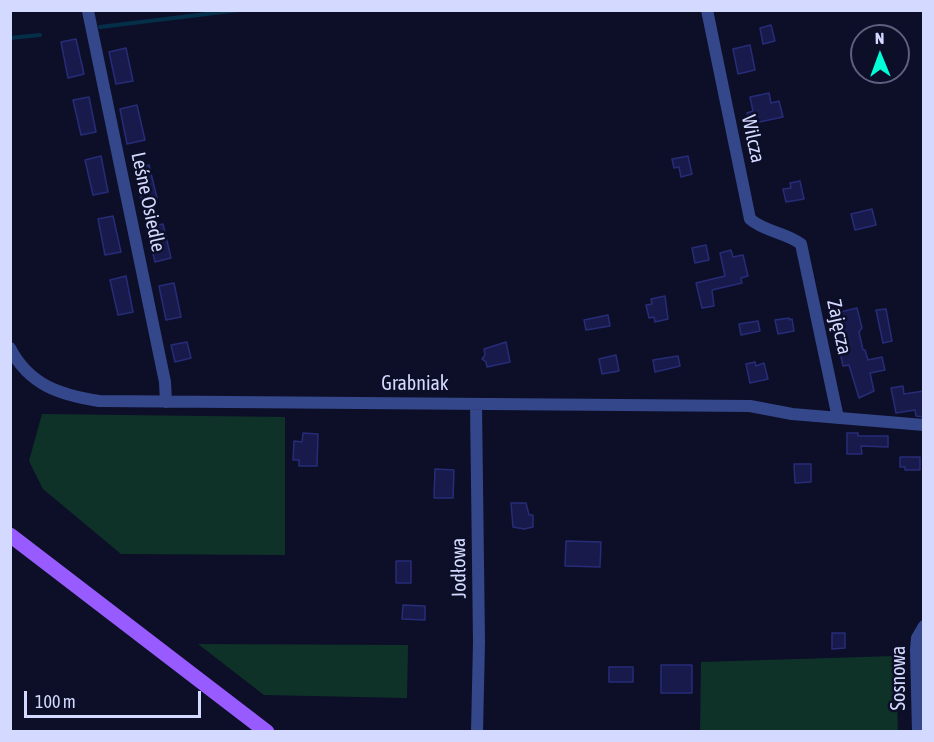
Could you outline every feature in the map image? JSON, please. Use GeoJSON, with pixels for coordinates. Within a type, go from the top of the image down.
{"type":"FeatureCollection","features":[{"type":"Feature","properties":{"kind":"main road"},"geometry":{"type":"LineString","coordinates":[[10,535],[267,732]]}},
{"type":"Feature","properties":{"kind":"street","name":"Wilcza"},"geometry":{"type":"LineString","coordinates":[[707,10],[750,219],[759,227],[787,235],[801,244]]}},
{"type":"Feature","properties":{"kind":"street","name":"Leśne Osiedle"},"geometry":{"type":"LineString","coordinates":[[88,11],[165,382],[166,402]]}},
{"type":"Feature","properties":{"kind":"street","name":"Zajęcza"},"geometry":{"type":"LineString","coordinates":[[801,244],[838,418]]}},
{"type":"Feature","properties":{"kind":"street","name":"Grabniak"},"geometry":{"type":"LineString","coordinates":[[10,348],[16,359],[27,370],[54,391],[99,401],[750,406],[792,414],[924,425]]}},
{"type":"Feature","properties":{"kind":"street","name":"Jodłowa"},"geometry":{"type":"LineString","coordinates":[[476,404],[479,642],[477,732]]}},
{"type":"Feature","properties":{"kind":"street","name":"Sosnowa"},"geometry":{"type":"LineString","coordinates":[[918,732],[916,650],[917,638],[924,626]]}},
{"type":"Feature","properties":{"kind":"green space"},"geometry":{"type":"Polygon","coordinates":[[[42,414],[285,417],[285,555],[121,554],[43,489],[29,461],[42,414]]]}},
{"type":"Feature","properties":{"kind":"green space"},"geometry":{"type":"Polygon","coordinates":[[[198,644],[408,645],[407,698],[264,695],[198,644]]]}},
{"type":"Feature","properties":{"kind":"green space"},"geometry":{"type":"Polygon","coordinates":[[[895,656],[898,731],[700,731],[701,662],[895,656]]]}},
{"type":"Feature","properties":{"kind":"building"},"geometry":{"type":"Polygon","coordinates":[[[771,25],[775,41],[763,44],[760,28],[771,25]]]}},
{"type":"Feature","properties":{"kind":"building"},"geometry":{"type":"Polygon","coordinates":[[[76,39],[84,74],[68,78],[61,42],[76,39]]]}},
{"type":"Feature","properties":{"kind":"building"},"geometry":{"type":"Polygon","coordinates":[[[750,45],[755,70],[738,74],[733,49],[750,45]]]}},
{"type":"Feature","properties":{"kind":"building"},"geometry":{"type":"Polygon","coordinates":[[[126,48],[133,81],[116,84],[109,52],[126,48]]]}},
{"type":"Feature","properties":{"kind":"building"},"geometry":{"type":"Polygon","coordinates":[[[769,93],[771,103],[779,101],[783,117],[750,124],[747,113],[753,111],[750,97],[769,93]]]}},
{"type":"Feature","properties":{"kind":"building"},"geometry":{"type":"Polygon","coordinates":[[[89,97],[96,132],[81,135],[73,100],[89,97]]]}},
{"type":"Feature","properties":{"kind":"building"},"geometry":{"type":"Polygon","coordinates":[[[137,105],[145,140],[127,144],[120,109],[137,105]]]}},
{"type":"Feature","properties":{"kind":"building"},"geometry":{"type":"Polygon","coordinates":[[[101,156],[108,192],[93,195],[85,160],[101,156]]]}},
{"type":"Feature","properties":{"kind":"building"},"geometry":{"type":"Polygon","coordinates":[[[688,156],[692,174],[681,177],[679,167],[674,168],[672,159],[688,156]]]}},
{"type":"Feature","properties":{"kind":"building"},"geometry":{"type":"Polygon","coordinates":[[[149,165],[157,198],[142,202],[135,168],[149,165]]]}},
{"type":"Feature","properties":{"kind":"building"},"geometry":{"type":"Polygon","coordinates":[[[800,181],[804,199],[786,202],[783,189],[791,188],[790,183],[800,181]]]}},
{"type":"Feature","properties":{"kind":"building"},"geometry":{"type":"Polygon","coordinates":[[[872,209],[876,225],[855,230],[851,214],[872,209]]]}},
{"type":"Feature","properties":{"kind":"building"},"geometry":{"type":"Polygon","coordinates":[[[113,216],[121,252],[105,255],[98,219],[113,216]]]}},
{"type":"Feature","properties":{"kind":"building"},"geometry":{"type":"Polygon","coordinates":[[[163,224],[171,258],[155,262],[146,228],[163,224]]]}},
{"type":"Feature","properties":{"kind":"building"},"geometry":{"type":"Polygon","coordinates":[[[706,245],[709,260],[695,263],[692,248],[706,245]]]}},
{"type":"Feature","properties":{"kind":"building"},"geometry":{"type":"Polygon","coordinates":[[[731,250],[733,257],[743,255],[748,276],[741,278],[742,283],[712,290],[714,306],[702,308],[696,283],[725,276],[720,253],[731,250]]]}},
{"type":"Feature","properties":{"kind":"building"},"geometry":{"type":"Polygon","coordinates":[[[126,276],[133,312],[118,315],[110,280],[126,276]]]}},
{"type":"Feature","properties":{"kind":"building"},"geometry":{"type":"Polygon","coordinates":[[[174,283],[181,317],[166,320],[159,286],[174,283]]]}},
{"type":"Feature","properties":{"kind":"building"},"geometry":{"type":"Polygon","coordinates":[[[665,296],[668,319],[655,322],[654,317],[649,318],[646,305],[652,304],[651,299],[665,296]]]}},
{"type":"Feature","properties":{"kind":"building"},"geometry":{"type":"Polygon","coordinates":[[[857,308],[862,328],[859,332],[863,350],[868,360],[882,357],[885,370],[870,373],[874,391],[859,398],[849,365],[843,366],[835,327],[839,326],[836,313],[857,308]]]}},
{"type":"Feature","properties":{"kind":"building"},"geometry":{"type":"Polygon","coordinates":[[[886,309],[892,341],[883,343],[876,310],[886,309]]]}},
{"type":"Feature","properties":{"kind":"building"},"geometry":{"type":"Polygon","coordinates":[[[608,315],[610,326],[586,330],[584,320],[608,315]]]}},
{"type":"Feature","properties":{"kind":"building"},"geometry":{"type":"Polygon","coordinates":[[[789,318],[789,320],[792,319],[794,331],[778,334],[775,320],[789,318]]]}},
{"type":"Feature","properties":{"kind":"building"},"geometry":{"type":"Polygon","coordinates":[[[758,321],[760,331],[741,335],[739,324],[758,321]]]}},
{"type":"Feature","properties":{"kind":"building"},"geometry":{"type":"Polygon","coordinates":[[[187,342],[191,358],[175,362],[171,345],[187,342]]]}},
{"type":"Feature","properties":{"kind":"building"},"geometry":{"type":"Polygon","coordinates":[[[506,342],[510,362],[487,367],[486,362],[482,359],[485,355],[484,349],[506,342]]]}},
{"type":"Feature","properties":{"kind":"building"},"geometry":{"type":"Polygon","coordinates":[[[616,355],[619,371],[602,374],[599,359],[616,355]]]}},
{"type":"Feature","properties":{"kind":"building"},"geometry":{"type":"Polygon","coordinates":[[[678,356],[680,366],[655,372],[653,360],[678,356]]]}},
{"type":"Feature","properties":{"kind":"building"},"geometry":{"type":"Polygon","coordinates":[[[755,362],[756,366],[764,363],[768,379],[750,383],[746,364],[755,362]]]}},
{"type":"Feature","properties":{"kind":"building"},"geometry":{"type":"Polygon","coordinates":[[[903,386],[904,394],[924,391],[924,417],[916,416],[915,410],[896,413],[891,388],[903,386]]]}},
{"type":"Feature","properties":{"kind":"building"},"geometry":{"type":"Polygon","coordinates":[[[303,433],[318,434],[317,466],[299,466],[299,460],[293,460],[294,441],[302,442],[303,433]]]}},
{"type":"Feature","properties":{"kind":"building"},"geometry":{"type":"Polygon","coordinates":[[[847,433],[858,433],[858,436],[888,436],[888,447],[861,446],[862,454],[847,454],[847,433]]]}},
{"type":"Feature","properties":{"kind":"building"},"geometry":{"type":"Polygon","coordinates":[[[900,457],[920,457],[920,470],[905,470],[905,467],[900,467],[900,457]]]}},
{"type":"Feature","properties":{"kind":"building"},"geometry":{"type":"Polygon","coordinates":[[[794,464],[811,464],[811,482],[795,483],[794,464]]]}},
{"type":"Feature","properties":{"kind":"building"},"geometry":{"type":"Polygon","coordinates":[[[435,469],[454,470],[453,498],[434,498],[435,469]]]}},
{"type":"Feature","properties":{"kind":"building"},"geometry":{"type":"Polygon","coordinates":[[[511,503],[526,503],[529,515],[533,515],[533,527],[524,529],[513,527],[511,503]]]}},
{"type":"Feature","properties":{"kind":"building"},"geometry":{"type":"Polygon","coordinates":[[[566,541],[601,542],[600,567],[565,566],[566,541]]]}},
{"type":"Feature","properties":{"kind":"building"},"geometry":{"type":"Polygon","coordinates":[[[396,561],[411,561],[411,583],[396,583],[396,561]]]}},
{"type":"Feature","properties":{"kind":"building"},"geometry":{"type":"Polygon","coordinates":[[[403,605],[425,606],[425,620],[402,619],[403,605]]]}},
{"type":"Feature","properties":{"kind":"building"},"geometry":{"type":"Polygon","coordinates":[[[832,633],[845,633],[845,648],[832,649],[832,633]]]}},
{"type":"Feature","properties":{"kind":"building"},"geometry":{"type":"Polygon","coordinates":[[[661,665],[692,665],[692,693],[661,693],[661,665]]]}},
{"type":"Feature","properties":{"kind":"building"},"geometry":{"type":"Polygon","coordinates":[[[609,667],[633,667],[633,682],[609,682],[609,667]]]}},
{"type":"Feature","properties":{"kind":"waterway"},"geometry":{"type":"LineString","coordinates":[[100,27],[239,10]]}},
{"type":"Feature","properties":{"kind":"waterway"},"geometry":{"type":"LineString","coordinates":[[10,38],[40,35]]}}]}
